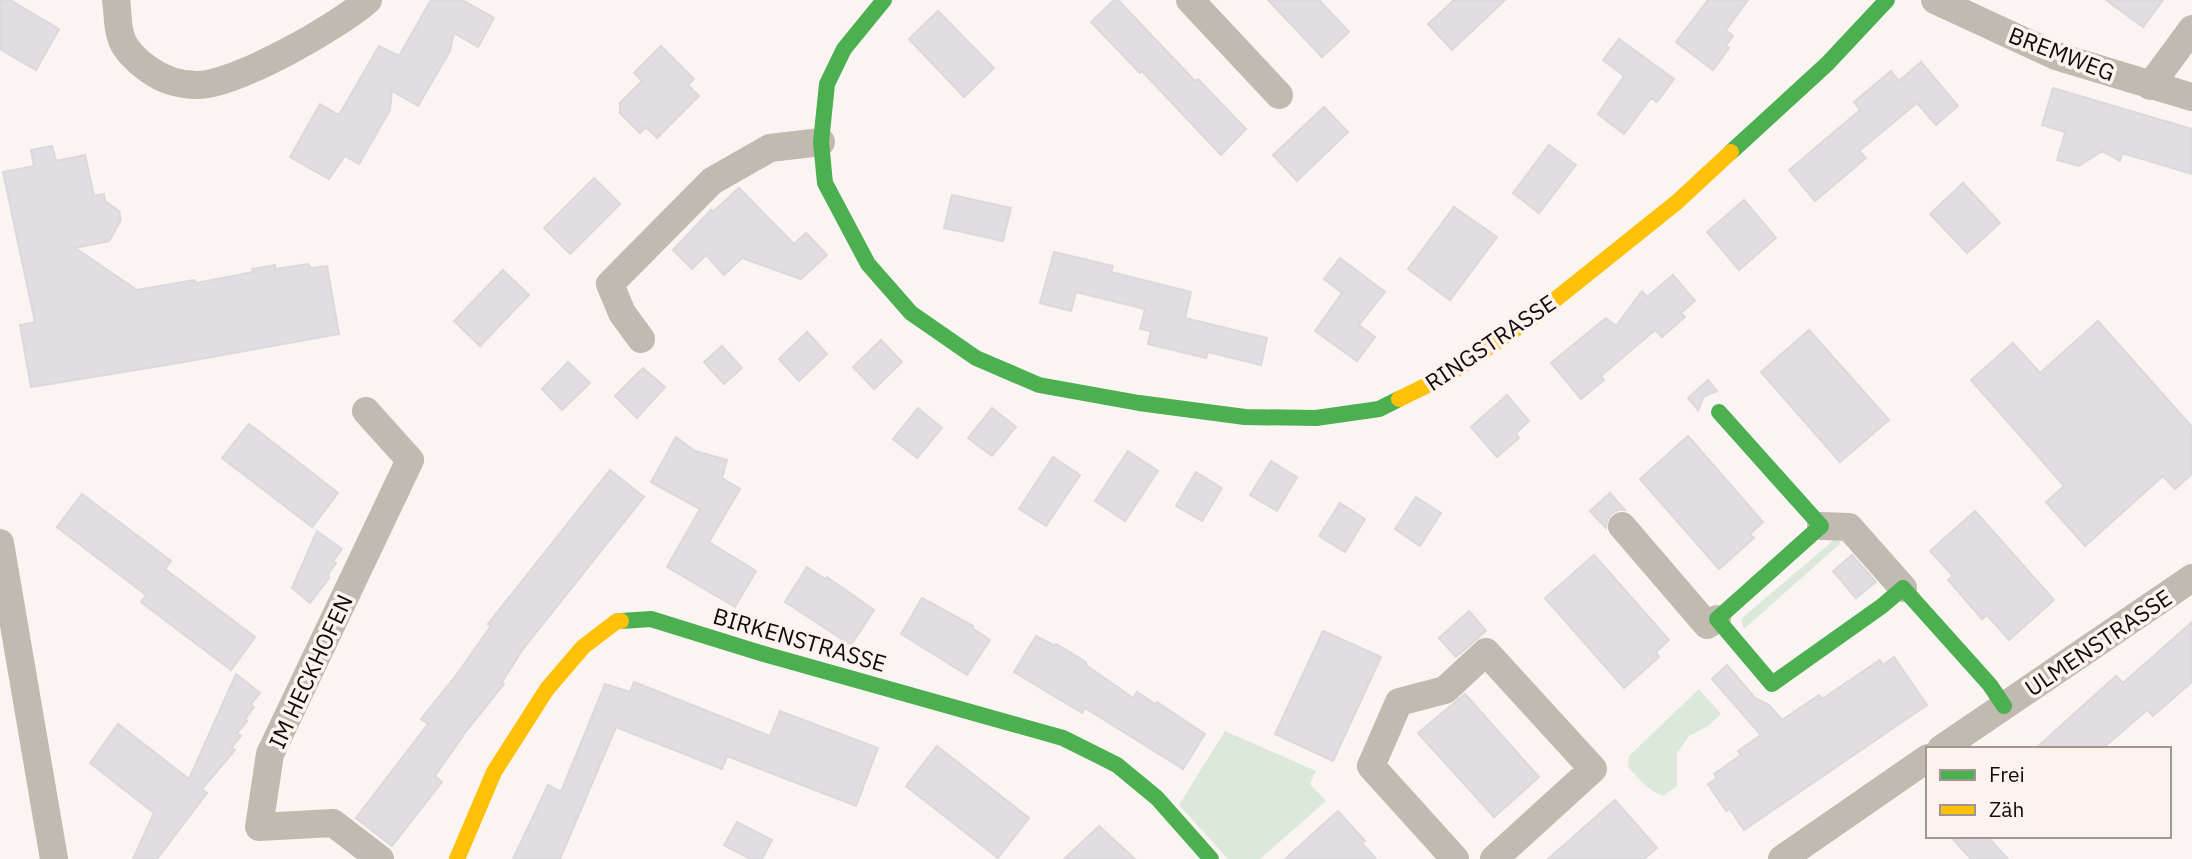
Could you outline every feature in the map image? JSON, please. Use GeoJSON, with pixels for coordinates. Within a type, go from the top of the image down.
{"type":"FeatureCollection","features":[{"type":"Feature","properties":{"kind":"street"},"geometry":{"type":"LineString","coordinates":[[116,0],[121,39],[138,63],[163,80],[199,85],[234,75],[276,58],[353,14],[368,0]]}},
{"type":"Feature","properties":{"kind":"street","name":"RINGSTRASSE"},"geometry":{"type":"LineString","coordinates":[[884,0],[845,49],[827,84],[821,142],[825,183],[868,264],[911,313],[976,358],[1040,385],[1245,418],[1316,418],[1379,409],[1448,375],[1536,315],[1677,202],[1827,64],[1887,0]]}},
{"type":"Feature","properties":{"kind":"street"},"geometry":{"type":"LineString","coordinates":[[1190,0],[1279,96]]}},
{"type":"Feature","properties":{"kind":"street","name":"BREMWEG"},"geometry":{"type":"LineString","coordinates":[[1936,0],[2056,55],[2192,97]]}},
{"type":"Feature","properties":{"kind":"street"},"geometry":{"type":"LineString","coordinates":[[2150,86],[2192,29]]}},
{"type":"Feature","properties":{"kind":"street"},"geometry":{"type":"LineString","coordinates":[[641,339],[622,313],[610,284],[712,181],[770,148],[821,142]]}},
{"type":"Feature","properties":{"kind":"street","name":"IM HECKHOFEN"},"geometry":{"type":"LineString","coordinates":[[366,411],[410,460],[270,754],[259,827],[333,823],[380,859]]}},
{"type":"Feature","properties":{"kind":"street"},"geometry":{"type":"LineString","coordinates":[[1622,526],[1707,625],[1821,526],[1719,412]]}},
{"type":"Feature","properties":{"kind":"street","name":"ULMENSTRASSE"},"geometry":{"type":"LineString","coordinates":[[1821,526],[1849,527],[1990,685],[2004,706]]}},
{"type":"Feature","properties":{"kind":"street"},"geometry":{"type":"LineString","coordinates":[[0,543],[54,859]]}},
{"type":"Feature","properties":{"kind":"street","name":"ULMENSTRASSE"},"geometry":{"type":"LineString","coordinates":[[1944,747],[2192,578]]}},
{"type":"Feature","properties":{"kind":"street"},"geometry":{"type":"LineString","coordinates":[[1717,619],[1772,684],[1873,613],[1903,588]]}},
{"type":"Feature","properties":{"kind":"street","name":"BIRKENSTRASSE"},"geometry":{"type":"LineString","coordinates":[[457,859],[494,772],[547,690],[583,647],[617,621],[651,618],[764,654],[1063,738],[1117,765],[1157,798],[1211,859]]}},
{"type":"Feature","properties":{"kind":"street"},"geometry":{"type":"LineString","coordinates":[[1455,859],[1371,766],[1399,702],[1445,690],[1486,652],[1593,769],[1494,859]]}},
{"type":"Feature","properties":{"kind":"street"},"geometry":{"type":"LineString","coordinates":[[1782,859],[1926,759]]}},
{"type":"Feature","properties":{"kind":"green space"},"geometry":{"type":"Polygon","coordinates":[[[1835,539],[1841,543],[1744,629],[1741,619],[1835,539]]]}},
{"type":"Feature","properties":{"kind":"green space"},"geometry":{"type":"Polygon","coordinates":[[[1699,689],[1721,714],[1708,726],[1689,736],[1677,753],[1677,786],[1663,796],[1647,787],[1628,767],[1629,756],[1699,689]]]}},
{"type":"Feature","properties":{"kind":"green space"},"geometry":{"type":"Polygon","coordinates":[[[1225,731],[1316,771],[1310,784],[1326,801],[1260,859],[1228,859],[1179,805],[1225,731]]]}},
{"type":"Feature","properties":{"kind":"building"},"geometry":{"type":"Polygon","coordinates":[[[0,0],[10,0],[59,29],[36,70],[0,49],[0,0]]]}},
{"type":"Feature","properties":{"kind":"building"},"geometry":{"type":"Polygon","coordinates":[[[431,0],[462,0],[494,18],[478,47],[454,33],[450,51],[418,106],[392,91],[390,110],[359,164],[345,156],[329,179],[290,157],[320,104],[339,115],[379,46],[399,56],[431,0]]]}},
{"type":"Feature","properties":{"kind":"building"},"geometry":{"type":"Polygon","coordinates":[[[1114,0],[1118,0],[1195,81],[1198,79],[1246,129],[1221,155],[1142,71],[1140,73],[1091,22],[1114,0]]]}},
{"type":"Feature","properties":{"kind":"building"},"geometry":{"type":"Polygon","coordinates":[[[1268,0],[1319,0],[1349,32],[1322,57],[1268,0]]]}},
{"type":"Feature","properties":{"kind":"building"},"geometry":{"type":"Polygon","coordinates":[[[1454,0],[1505,0],[1452,50],[1428,24],[1454,0]]]}},
{"type":"Feature","properties":{"kind":"building"},"geometry":{"type":"Polygon","coordinates":[[[1708,0],[1748,0],[1726,30],[1733,36],[1726,46],[1729,48],[1713,70],[1676,42],[1708,0]]]}},
{"type":"Feature","properties":{"kind":"building"},"geometry":{"type":"Polygon","coordinates":[[[2106,0],[2163,0],[2143,27],[2106,0]]]}},
{"type":"Feature","properties":{"kind":"building"},"geometry":{"type":"Polygon","coordinates":[[[938,11],[994,68],[964,97],[909,39],[938,11]]]}},
{"type":"Feature","properties":{"kind":"building"},"geometry":{"type":"Polygon","coordinates":[[[1619,39],[1674,79],[1657,102],[1651,98],[1624,134],[1598,114],[1624,76],[1603,60],[1619,39]]]}},
{"type":"Feature","properties":{"kind":"building"},"geometry":{"type":"Polygon","coordinates":[[[661,46],[694,79],[688,85],[699,96],[657,138],[646,127],[640,133],[620,113],[620,103],[642,81],[634,73],[661,46]]]}},
{"type":"Feature","properties":{"kind":"building"},"geometry":{"type":"Polygon","coordinates":[[[1921,62],[1958,106],[1936,125],[1917,103],[1859,151],[1866,158],[1815,201],[1789,170],[1860,110],[1854,102],[1891,71],[1899,81],[1921,62]]]}},
{"type":"Feature","properties":{"kind":"building"},"geometry":{"type":"Polygon","coordinates":[[[2053,88],[2192,129],[2192,174],[2122,153],[2120,161],[2102,151],[2079,166],[2057,160],[2065,132],[2042,125],[2053,88]]]}},
{"type":"Feature","properties":{"kind":"building"},"geometry":{"type":"Polygon","coordinates":[[[1324,107],[1348,132],[1297,181],[1273,155],[1324,107]]]}},
{"type":"Feature","properties":{"kind":"building"},"geometry":{"type":"Polygon","coordinates":[[[1549,145],[1576,165],[1539,213],[1513,193],[1549,145]]]}},
{"type":"Feature","properties":{"kind":"building"},"geometry":{"type":"Polygon","coordinates":[[[52,146],[56,161],[85,155],[94,196],[104,194],[105,201],[119,211],[121,220],[109,241],[75,248],[137,290],[194,280],[197,283],[275,265],[275,269],[308,264],[311,268],[327,266],[339,334],[31,387],[20,325],[35,322],[3,172],[34,166],[31,150],[52,146]]]}},
{"type":"Feature","properties":{"kind":"building"},"geometry":{"type":"Polygon","coordinates":[[[594,178],[620,204],[570,254],[544,228],[594,178]]]}},
{"type":"Feature","properties":{"kind":"building"},"geometry":{"type":"Polygon","coordinates":[[[1963,183],[2000,223],[1967,253],[1930,214],[1963,183]]]}},
{"type":"Feature","properties":{"kind":"building"},"geometry":{"type":"Polygon","coordinates":[[[739,188],[794,244],[806,233],[827,255],[801,279],[742,258],[724,275],[706,255],[692,269],[673,250],[711,210],[713,212],[739,188]]]}},
{"type":"Feature","properties":{"kind":"building"},"geometry":{"type":"Polygon","coordinates":[[[952,195],[1011,208],[1003,241],[944,228],[952,195]]]}},
{"type":"Feature","properties":{"kind":"building"},"geometry":{"type":"Polygon","coordinates":[[[1744,200],[1776,238],[1739,270],[1707,232],[1744,200]]]}},
{"type":"Feature","properties":{"kind":"building"},"geometry":{"type":"Polygon","coordinates":[[[1454,207],[1497,237],[1450,300],[1408,269],[1454,207]]]}},
{"type":"Feature","properties":{"kind":"building"},"geometry":{"type":"Polygon","coordinates":[[[1054,252],[1113,266],[1111,272],[1191,292],[1185,318],[1267,338],[1261,365],[1208,352],[1206,358],[1148,344],[1151,331],[1140,329],[1145,309],[1076,292],[1071,311],[1040,303],[1054,252]]]}},
{"type":"Feature","properties":{"kind":"building"},"geometry":{"type":"Polygon","coordinates":[[[1340,258],[1385,292],[1359,325],[1375,337],[1357,361],[1315,331],[1342,293],[1324,279],[1340,258]]]}},
{"type":"Feature","properties":{"kind":"building"},"geometry":{"type":"Polygon","coordinates":[[[503,270],[529,295],[480,346],[454,321],[503,270]]]}},
{"type":"Feature","properties":{"kind":"building"},"geometry":{"type":"Polygon","coordinates":[[[1673,275],[1695,301],[1681,313],[1685,317],[1662,337],[1655,330],[1601,376],[1604,380],[1581,399],[1551,363],[1606,318],[1616,326],[1642,291],[1647,297],[1673,275]]]}},
{"type":"Feature","properties":{"kind":"building"},"geometry":{"type":"Polygon","coordinates":[[[2098,321],[2192,427],[2192,474],[2175,489],[2163,476],[2085,546],[2046,502],[2064,486],[1971,380],[2013,343],[2040,373],[2098,321]]]}},
{"type":"Feature","properties":{"kind":"building"},"geometry":{"type":"Polygon","coordinates":[[[1809,330],[1889,420],[1840,462],[1761,372],[1809,330]]]}},
{"type":"Feature","properties":{"kind":"building"},"geometry":{"type":"Polygon","coordinates":[[[807,332],[827,354],[799,381],[779,359],[807,332]]]}},
{"type":"Feature","properties":{"kind":"building"},"geometry":{"type":"Polygon","coordinates":[[[881,340],[902,362],[874,389],[853,367],[881,340]]]}},
{"type":"Feature","properties":{"kind":"building"},"geometry":{"type":"Polygon","coordinates":[[[722,346],[742,368],[724,384],[704,362],[722,346]]]}},
{"type":"Feature","properties":{"kind":"building"},"geometry":{"type":"Polygon","coordinates":[[[568,362],[590,383],[562,410],[542,389],[568,362]]]}},
{"type":"Feature","properties":{"kind":"building"},"geometry":{"type":"Polygon","coordinates":[[[643,368],[665,387],[637,418],[615,396],[643,368]]]}},
{"type":"Feature","properties":{"kind":"building"},"geometry":{"type":"Polygon","coordinates":[[[1708,380],[1717,391],[1704,396],[1698,410],[1688,398],[1708,380]]]}},
{"type":"Feature","properties":{"kind":"building"},"geometry":{"type":"Polygon","coordinates":[[[1507,395],[1529,421],[1516,433],[1519,438],[1497,457],[1471,427],[1507,395]]]}},
{"type":"Feature","properties":{"kind":"building"},"geometry":{"type":"Polygon","coordinates":[[[918,408],[942,428],[917,458],[893,439],[918,408]]]}},
{"type":"Feature","properties":{"kind":"building"},"geometry":{"type":"Polygon","coordinates":[[[992,408],[1016,427],[992,456],[968,438],[992,408]]]}},
{"type":"Feature","properties":{"kind":"building"},"geometry":{"type":"Polygon","coordinates":[[[249,424],[338,493],[312,527],[222,458],[249,424]]]}},
{"type":"Feature","properties":{"kind":"building"},"geometry":{"type":"Polygon","coordinates":[[[1688,436],[1763,522],[1750,534],[1754,538],[1719,569],[1640,479],[1688,436]]]}},
{"type":"Feature","properties":{"kind":"building"},"geometry":{"type":"Polygon","coordinates":[[[676,437],[695,451],[727,460],[722,478],[740,489],[709,542],[756,571],[735,607],[667,567],[700,509],[651,482],[676,437]]]}},
{"type":"Feature","properties":{"kind":"building"},"geometry":{"type":"Polygon","coordinates":[[[1128,451],[1158,471],[1125,521],[1095,501],[1128,451]]]}},
{"type":"Feature","properties":{"kind":"building"},"geometry":{"type":"Polygon","coordinates":[[[1053,457],[1080,475],[1046,526],[1019,509],[1053,457]]]}},
{"type":"Feature","properties":{"kind":"building"},"geometry":{"type":"Polygon","coordinates":[[[1271,461],[1297,477],[1277,511],[1250,495],[1271,461]]]}},
{"type":"Feature","properties":{"kind":"building"},"geometry":{"type":"Polygon","coordinates":[[[610,470],[644,497],[523,649],[502,682],[504,684],[435,776],[442,782],[392,846],[356,818],[428,724],[421,719],[491,626],[488,624],[610,470]]]}},
{"type":"Feature","properties":{"kind":"building"},"geometry":{"type":"Polygon","coordinates":[[[1196,472],[1222,488],[1202,521],[1176,506],[1196,472]]]}},
{"type":"Feature","properties":{"kind":"building"},"geometry":{"type":"Polygon","coordinates":[[[1610,493],[1625,510],[1611,514],[1606,528],[1590,511],[1610,493]]]}},
{"type":"Feature","properties":{"kind":"building"},"geometry":{"type":"Polygon","coordinates":[[[82,494],[171,561],[165,569],[255,637],[231,670],[141,602],[146,595],[57,527],[82,494]]]}},
{"type":"Feature","properties":{"kind":"building"},"geometry":{"type":"Polygon","coordinates":[[[1416,497],[1441,513],[1420,546],[1395,529],[1416,497]]]}},
{"type":"Feature","properties":{"kind":"building"},"geometry":{"type":"Polygon","coordinates":[[[1340,503],[1365,519],[1345,552],[1319,536],[1340,503]]]}},
{"type":"Feature","properties":{"kind":"building"},"geometry":{"type":"Polygon","coordinates":[[[1975,511],[2054,600],[2009,640],[1987,615],[1982,619],[1948,580],[1953,576],[1930,551],[1975,511]]]}},
{"type":"Feature","properties":{"kind":"building"},"geometry":{"type":"Polygon","coordinates":[[[317,531],[342,549],[333,561],[336,563],[328,574],[329,578],[310,603],[292,588],[317,531]]]}},
{"type":"Feature","properties":{"kind":"building"},"geometry":{"type":"Polygon","coordinates":[[[1594,555],[1669,640],[1656,652],[1659,657],[1624,688],[1545,598],[1594,555]]]}},
{"type":"Feature","properties":{"kind":"building"},"geometry":{"type":"Polygon","coordinates":[[[1852,555],[1876,582],[1856,598],[1833,571],[1852,555]]]}},
{"type":"Feature","properties":{"kind":"building"},"geometry":{"type":"Polygon","coordinates":[[[807,567],[825,579],[827,577],[874,610],[851,645],[785,602],[807,567]]]}},
{"type":"Feature","properties":{"kind":"building"},"geometry":{"type":"Polygon","coordinates":[[[922,598],[973,626],[972,628],[990,640],[967,675],[901,634],[922,598]]]}},
{"type":"Feature","properties":{"kind":"building"},"geometry":{"type":"Polygon","coordinates":[[[1469,611],[1486,631],[1456,657],[1439,638],[1469,611]]]}},
{"type":"Feature","properties":{"kind":"building"},"geometry":{"type":"Polygon","coordinates":[[[2192,622],[2192,682],[2153,716],[2147,710],[2104,747],[2037,747],[2116,676],[2123,683],[2192,622]]]}},
{"type":"Feature","properties":{"kind":"building"},"geometry":{"type":"Polygon","coordinates":[[[1323,631],[1381,657],[1333,761],[1275,734],[1323,631]]]}},
{"type":"Feature","properties":{"kind":"building"},"geometry":{"type":"Polygon","coordinates":[[[1036,636],[1055,646],[1056,644],[1086,662],[1086,665],[1133,698],[1137,692],[1155,704],[1157,702],[1205,734],[1183,769],[1085,708],[1082,713],[1014,672],[1036,636]]]}},
{"type":"Feature","properties":{"kind":"building"},"geometry":{"type":"Polygon","coordinates":[[[1894,657],[1927,705],[1744,830],[1730,809],[1726,811],[1708,784],[1717,778],[1714,774],[1741,755],[1738,751],[1761,735],[1712,679],[1727,665],[1755,698],[1769,705],[1782,720],[1819,695],[1822,699],[1880,660],[1883,665],[1894,657]]]}},
{"type":"Feature","properties":{"kind":"building"},"geometry":{"type":"Polygon","coordinates":[[[236,674],[260,693],[251,704],[254,707],[245,719],[247,721],[237,733],[241,736],[231,748],[235,750],[202,789],[207,793],[157,859],[133,859],[154,813],[90,763],[118,724],[189,779],[236,674]]]}},
{"type":"Feature","properties":{"kind":"building"},"geometry":{"type":"Polygon","coordinates":[[[634,682],[770,736],[780,711],[878,748],[856,806],[727,756],[722,769],[616,727],[560,859],[513,859],[548,785],[561,792],[605,684],[630,692],[634,682]]]}},
{"type":"Feature","properties":{"kind":"building"},"geometry":{"type":"Polygon","coordinates":[[[1465,694],[1539,777],[1494,817],[1418,733],[1465,694]]]}},
{"type":"Feature","properties":{"kind":"building"},"geometry":{"type":"Polygon","coordinates":[[[937,746],[1029,818],[998,858],[906,786],[937,746]]]}},
{"type":"Feature","properties":{"kind":"building"},"geometry":{"type":"Polygon","coordinates":[[[1615,800],[1657,848],[1644,859],[1548,859],[1615,800]]]}},
{"type":"Feature","properties":{"kind":"building"},"geometry":{"type":"Polygon","coordinates":[[[1338,811],[1365,841],[1362,843],[1376,859],[1285,859],[1338,811]]]}},
{"type":"Feature","properties":{"kind":"building"},"geometry":{"type":"Polygon","coordinates":[[[737,822],[772,840],[762,859],[750,859],[724,845],[737,822]]]}},
{"type":"Feature","properties":{"kind":"building"},"geometry":{"type":"Polygon","coordinates":[[[1099,826],[1135,859],[1064,859],[1099,826]]]}},
{"type":"Feature","properties":{"kind":"building"},"geometry":{"type":"Polygon","coordinates":[[[1952,838],[1989,838],[2008,859],[1971,859],[1952,838]]]}},
{"type":"Feature","properties":{"kind":"traffic: fast"},"geometry":{"type":"LineString","coordinates":[[884,0],[844,49],[827,84],[821,142],[825,183],[868,264],[911,313],[976,358],[1039,385],[1139,403],[1245,417],[1316,418],[1379,409],[1399,399]]}},
{"type":"Feature","properties":{"kind":"traffic: fast"},"geometry":{"type":"LineString","coordinates":[[1731,152],[1827,64],[1887,0]]}},
{"type":"Feature","properties":{"kind":"traffic: fast"},"geometry":{"type":"LineString","coordinates":[[1719,412],[1821,526],[1717,619],[1772,684],[1882,606],[1903,588],[1990,685],[2004,706]]}},
{"type":"Feature","properties":{"kind":"traffic: fast"},"geometry":{"type":"LineString","coordinates":[[621,621],[651,619],[764,654],[1063,738],[1117,765],[1157,798],[1211,859]]}},
{"type":"Feature","properties":{"kind":"traffic: slow"},"geometry":{"type":"LineString","coordinates":[[1399,399],[1448,375],[1536,315],[1677,202],[1731,152]]}},
{"type":"Feature","properties":{"kind":"traffic: slow"},"geometry":{"type":"LineString","coordinates":[[457,859],[494,772],[547,689],[583,647],[617,621],[621,621]]}}]}
